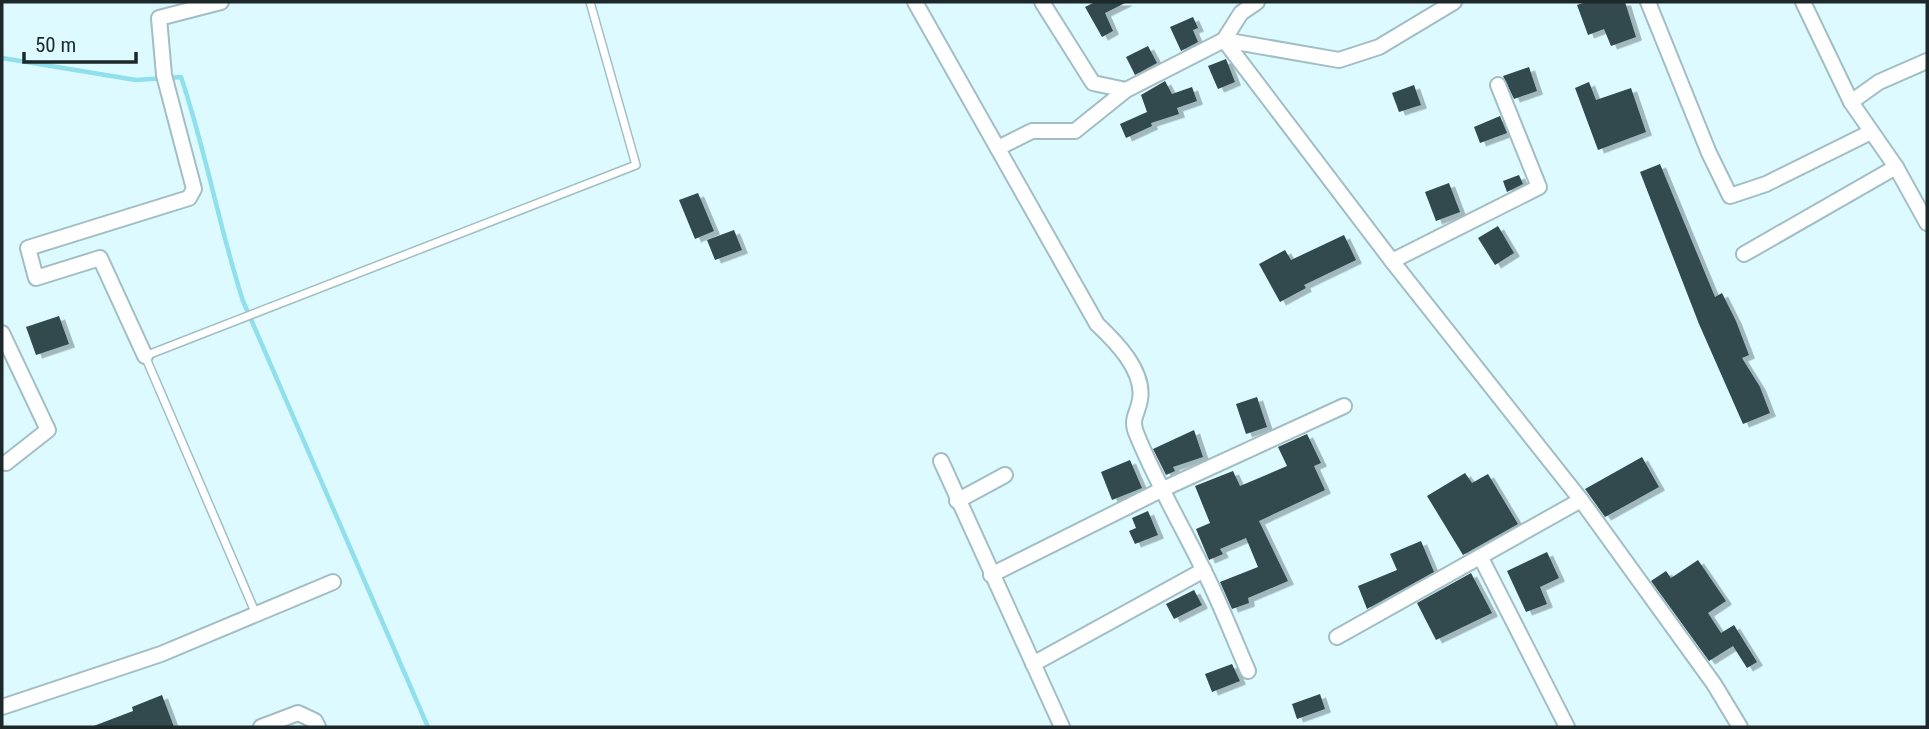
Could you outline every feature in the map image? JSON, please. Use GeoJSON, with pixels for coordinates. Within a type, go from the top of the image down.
{"type":"FeatureCollection","features":[{"type":"Feature","properties":{"kind":"street"},"geometry":{"type":"LineString","coordinates":[[145,356],[100,258],[36,278],[28,247],[189,198],[194,189],[165,80],[159,18],[221,2]]}},
{"type":"Feature","properties":{"kind":"street"},"geometry":{"type":"LineString","coordinates":[[915,2],[1097,324],[1122,349],[1136,377],[1140,400],[1132,418],[1161,490],[1204,570],[1248,671]]}},
{"type":"Feature","properties":{"kind":"street"},"geometry":{"type":"LineString","coordinates":[[1042,2],[1093,83],[1126,90]]}},
{"type":"Feature","properties":{"kind":"street"},"geometry":{"type":"LineString","coordinates":[[998,148],[1032,131],[1075,131],[1126,90],[1224,40],[1241,13],[1257,2]]}},
{"type":"Feature","properties":{"kind":"street"},"geometry":{"type":"LineString","coordinates":[[1224,40],[1339,60],[1379,47],[1454,2]]}},
{"type":"Feature","properties":{"kind":"street"},"geometry":{"type":"LineString","coordinates":[[1648,2],[1709,153],[1730,196],[1777,179],[1871,132]]}},
{"type":"Feature","properties":{"kind":"street"},"geometry":{"type":"LineString","coordinates":[[1803,2],[1851,102],[1896,167],[1927,223]]}},
{"type":"Feature","properties":{"kind":"street"},"geometry":{"type":"LineString","coordinates":[[1224,40],[1392,261],[1581,500],[1714,684],[1740,727]]}},
{"type":"Feature","properties":{"kind":"street"},"geometry":{"type":"LineString","coordinates":[[1851,102],[1879,82],[1927,61]]}},
{"type":"Feature","properties":{"kind":"street"},"geometry":{"type":"LineString","coordinates":[[1392,261],[1539,187],[1498,85]]}},
{"type":"Feature","properties":{"kind":"street"},"geometry":{"type":"LineString","coordinates":[[1744,254],[1896,167]]}},
{"type":"Feature","properties":{"kind":"street"},"geometry":{"type":"LineString","coordinates":[[2,333],[48,430],[6,463]]}},
{"type":"Feature","properties":{"kind":"street"},"geometry":{"type":"LineString","coordinates":[[991,575],[1161,490],[1344,406]]}},
{"type":"Feature","properties":{"kind":"street"},"geometry":{"type":"LineString","coordinates":[[941,461],[1062,727]]}},
{"type":"Feature","properties":{"kind":"street"},"geometry":{"type":"LineString","coordinates":[[957,501],[1005,475]]}},
{"type":"Feature","properties":{"kind":"street"},"geometry":{"type":"LineString","coordinates":[[1337,637],[1482,558],[1581,500]]}},
{"type":"Feature","properties":{"kind":"street"},"geometry":{"type":"LineString","coordinates":[[1482,558],[1567,727]]}},
{"type":"Feature","properties":{"kind":"street"},"geometry":{"type":"LineString","coordinates":[[1033,664],[1204,570]]}},
{"type":"Feature","properties":{"kind":"street"},"geometry":{"type":"LineString","coordinates":[[2,707],[160,654],[332,582]]}},
{"type":"Feature","properties":{"kind":"street"},"geometry":{"type":"LineString","coordinates":[[261,727],[298,713],[315,721],[318,727]]}},
{"type":"Feature","properties":{"kind":"lane"},"geometry":{"type":"LineString","coordinates":[[256,614],[145,356],[636,165],[590,2]]}},
{"type":"Feature","properties":{"kind":"building"},"geometry":{"type":"Polygon","coordinates":[[[1095,2],[1127,2],[1105,13],[1113,31],[1102,37],[1085,7],[1095,2]]]}},
{"type":"Feature","properties":{"kind":"building"},"geometry":{"type":"Polygon","coordinates":[[[1586,2],[1625,2],[1636,37],[1611,46],[1604,29],[1588,35],[1577,5],[1586,2]]]}},
{"type":"Feature","properties":{"kind":"building"},"geometry":{"type":"Polygon","coordinates":[[[1193,17],[1198,28],[1193,30],[1198,42],[1181,51],[1170,27],[1193,17]]]}},
{"type":"Feature","properties":{"kind":"building"},"geometry":{"type":"Polygon","coordinates":[[[1148,46],[1157,63],[1135,75],[1126,57],[1148,46]]]}},
{"type":"Feature","properties":{"kind":"building"},"geometry":{"type":"Polygon","coordinates":[[[1226,59],[1235,82],[1218,89],[1208,66],[1226,59]]]}},
{"type":"Feature","properties":{"kind":"building"},"geometry":{"type":"Polygon","coordinates":[[[1529,67],[1537,91],[1514,99],[1503,76],[1529,67]]]}},
{"type":"Feature","properties":{"kind":"building"},"geometry":{"type":"Polygon","coordinates":[[[1165,81],[1172,94],[1192,87],[1197,101],[1177,108],[1179,114],[1151,123],[1152,126],[1126,138],[1120,124],[1147,112],[1141,95],[1165,81]]]}},
{"type":"Feature","properties":{"kind":"building"},"geometry":{"type":"Polygon","coordinates":[[[1589,82],[1596,100],[1631,88],[1646,132],[1598,150],[1575,88],[1589,82]]]}},
{"type":"Feature","properties":{"kind":"building"},"geometry":{"type":"Polygon","coordinates":[[[1414,85],[1421,105],[1399,112],[1392,93],[1414,85]]]}},
{"type":"Feature","properties":{"kind":"building"},"geometry":{"type":"Polygon","coordinates":[[[1500,116],[1507,133],[1480,143],[1474,127],[1500,116]]]}},
{"type":"Feature","properties":{"kind":"building"},"geometry":{"type":"Polygon","coordinates":[[[1660,164],[1715,297],[1722,293],[1736,321],[1749,355],[1742,358],[1760,387],[1770,413],[1743,424],[1699,324],[1640,172],[1660,164]]]}},
{"type":"Feature","properties":{"kind":"building"},"geometry":{"type":"Polygon","coordinates":[[[1519,175],[1523,184],[1507,192],[1503,181],[1519,175]]]}},
{"type":"Feature","properties":{"kind":"building"},"geometry":{"type":"Polygon","coordinates":[[[1449,183],[1460,212],[1436,221],[1425,192],[1449,183]]]}},
{"type":"Feature","properties":{"kind":"building"},"geometry":{"type":"Polygon","coordinates":[[[698,193],[714,231],[695,239],[679,200],[698,193]]]}},
{"type":"Feature","properties":{"kind":"building"},"geometry":{"type":"Polygon","coordinates":[[[1498,226],[1514,253],[1495,265],[1478,238],[1498,226]]]}},
{"type":"Feature","properties":{"kind":"building"},"geometry":{"type":"Polygon","coordinates":[[[734,230],[742,250],[715,260],[707,240],[734,230]]]}},
{"type":"Feature","properties":{"kind":"building"},"geometry":{"type":"Polygon","coordinates":[[[1344,235],[1356,260],[1304,285],[1306,288],[1280,302],[1259,264],[1285,250],[1291,260],[1344,235]]]}},
{"type":"Feature","properties":{"kind":"building"},"geometry":{"type":"Polygon","coordinates":[[[59,316],[69,344],[36,355],[26,327],[59,316]]]}},
{"type":"Feature","properties":{"kind":"building"},"geometry":{"type":"Polygon","coordinates":[[[1257,397],[1267,427],[1246,434],[1236,404],[1257,397]]]}},
{"type":"Feature","properties":{"kind":"building"},"geometry":{"type":"Polygon","coordinates":[[[1194,430],[1203,457],[1173,467],[1175,471],[1166,475],[1153,449],[1194,430]]]}},
{"type":"Feature","properties":{"kind":"building"},"geometry":{"type":"Polygon","coordinates":[[[1307,434],[1321,463],[1314,466],[1325,490],[1259,521],[1288,581],[1248,598],[1249,603],[1232,609],[1220,582],[1258,567],[1246,538],[1220,549],[1223,554],[1209,560],[1196,529],[1210,523],[1195,486],[1233,471],[1240,486],[1287,466],[1278,447],[1307,434]]]}},
{"type":"Feature","properties":{"kind":"building"},"geometry":{"type":"Polygon","coordinates":[[[1642,457],[1659,487],[1605,517],[1585,489],[1642,457]]]}},
{"type":"Feature","properties":{"kind":"building"},"geometry":{"type":"Polygon","coordinates":[[[1130,460],[1142,488],[1112,500],[1101,472],[1130,460]]]}},
{"type":"Feature","properties":{"kind":"building"},"geometry":{"type":"Polygon","coordinates":[[[1465,473],[1472,483],[1488,474],[1518,524],[1463,555],[1427,496],[1465,473]]]}},
{"type":"Feature","properties":{"kind":"building"},"geometry":{"type":"Polygon","coordinates":[[[1148,511],[1158,535],[1135,544],[1129,531],[1136,528],[1132,518],[1148,511]]]}},
{"type":"Feature","properties":{"kind":"building"},"geometry":{"type":"Polygon","coordinates":[[[1421,541],[1434,572],[1367,609],[1358,586],[1397,570],[1390,554],[1421,541]]]}},
{"type":"Feature","properties":{"kind":"building"},"geometry":{"type":"Polygon","coordinates":[[[1547,552],[1559,578],[1540,587],[1547,604],[1526,612],[1507,571],[1547,552]]]}},
{"type":"Feature","properties":{"kind":"building"},"geometry":{"type":"Polygon","coordinates":[[[1698,560],[1726,601],[1708,613],[1721,633],[1734,625],[1757,662],[1747,668],[1733,646],[1709,661],[1651,581],[1666,571],[1671,578],[1698,560]]]}},
{"type":"Feature","properties":{"kind":"building"},"geometry":{"type":"Polygon","coordinates":[[[1471,573],[1492,613],[1436,640],[1417,603],[1471,573]]]}},
{"type":"Feature","properties":{"kind":"building"},"geometry":{"type":"Polygon","coordinates":[[[1194,590],[1202,605],[1174,619],[1166,604],[1194,590]]]}},
{"type":"Feature","properties":{"kind":"building"},"geometry":{"type":"Polygon","coordinates":[[[1232,664],[1240,681],[1212,692],[1205,674],[1232,664]]]}},
{"type":"Feature","properties":{"kind":"building"},"geometry":{"type":"Polygon","coordinates":[[[1320,694],[1325,709],[1297,719],[1292,704],[1320,694]]]}},
{"type":"Feature","properties":{"kind":"building"},"geometry":{"type":"Polygon","coordinates":[[[162,695],[174,727],[91,727],[133,711],[132,707],[162,695]]]}},
{"type":"Feature","properties":{"kind":"waterway"},"geometry":{"type":"LineString","coordinates":[[2,58],[136,80],[181,77],[243,301],[428,727]]}}]}
